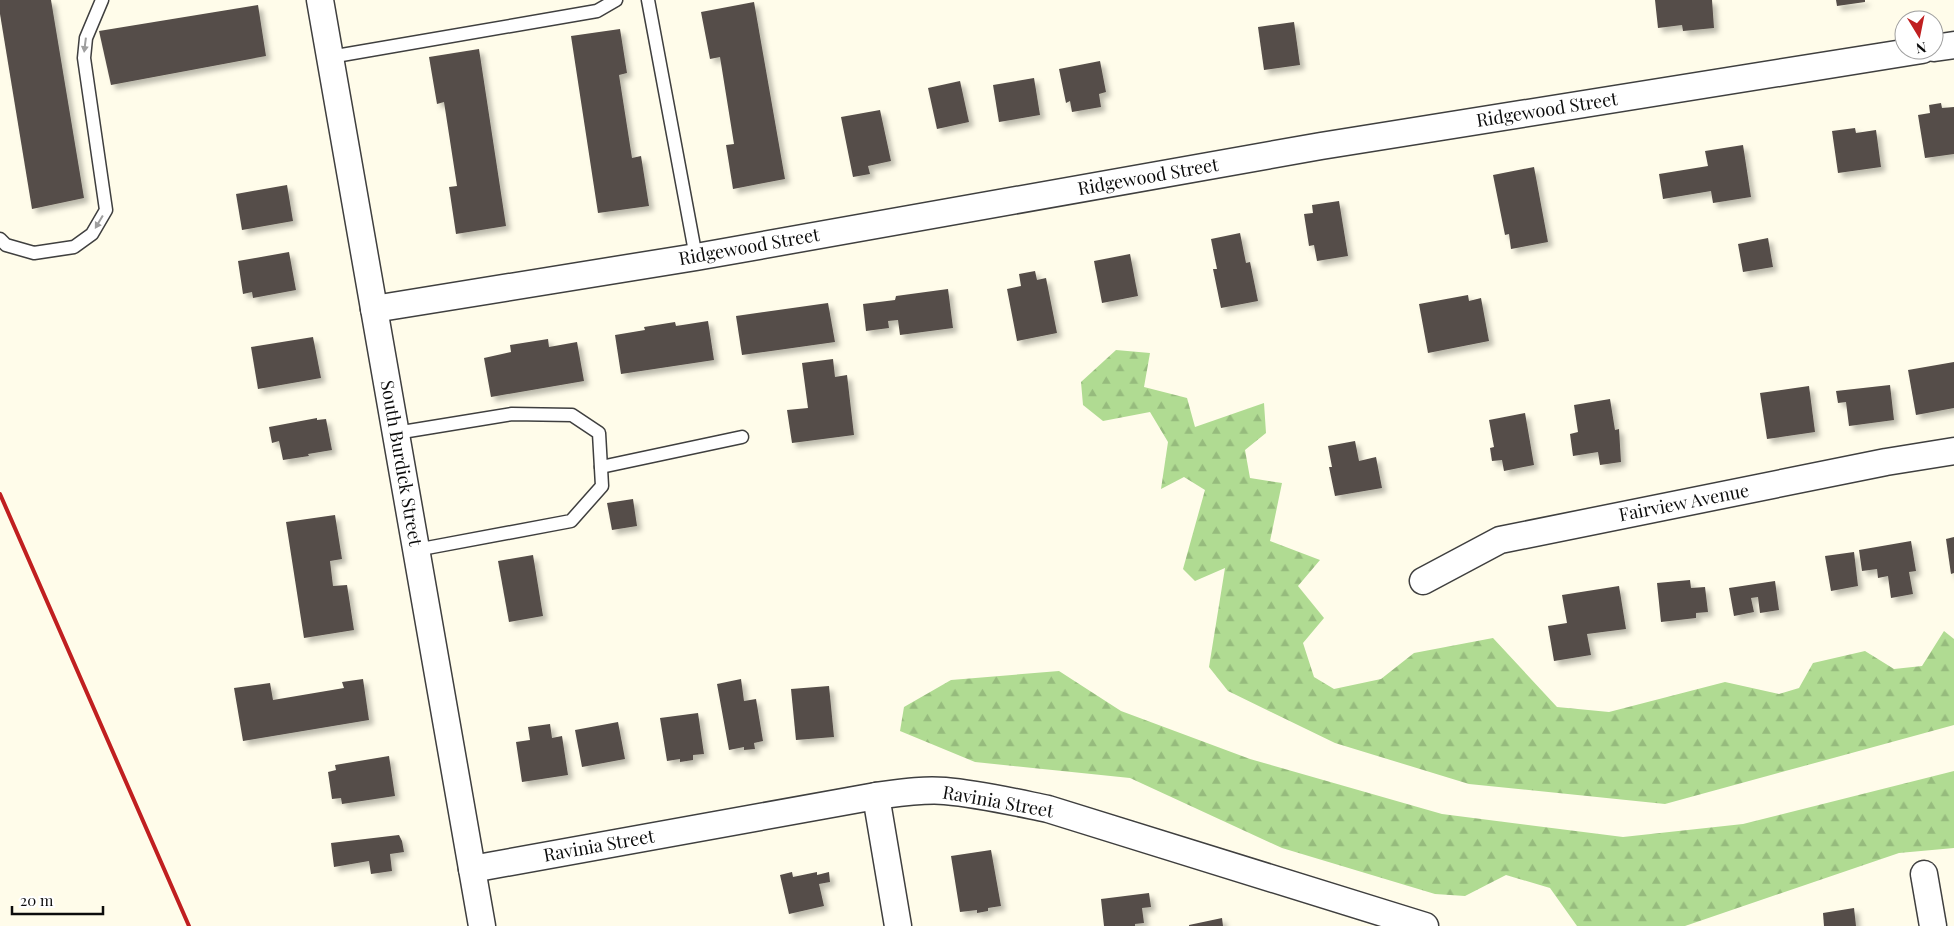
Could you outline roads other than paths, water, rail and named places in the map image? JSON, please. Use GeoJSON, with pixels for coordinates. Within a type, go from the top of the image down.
{"type":"FeatureCollection","features":[{"type":"Feature","properties":{"kind":"street","name":"South Burdick Street"},"geometry":{"type":"LineString","coordinates":[[320,0],[482,926]]}},
{"type":"Feature","properties":{"kind":"street","name":"Ridgewood Street"},"geometry":{"type":"LineString","coordinates":[[374,309],[696,257],[1321,146],[1894,54]]}},
{"type":"Feature","properties":{"kind":"street","name":"Fairview Avenue"},"geometry":{"type":"LineString","coordinates":[[1423,581],[1500,540],[1886,462],[1954,451]]}},
{"type":"Feature","properties":{"kind":"street","name":"Ravinia Street"},"geometry":{"type":"LineString","coordinates":[[472,869],[876,796],[907,791],[944,791],[991,797],[1048,809],[1425,926]]}},
{"type":"Feature","properties":{"kind":"street"},"geometry":{"type":"LineString","coordinates":[[876,796],[898,926]]}},
{"type":"Feature","properties":{"kind":"street"},"geometry":{"type":"LineString","coordinates":[[1924,874],[1933,926]]}},
{"type":"Feature","properties":{"kind":"lane"},"geometry":{"type":"LineString","coordinates":[[0,239],[6,245],[34,253],[74,247],[92,234],[106,210],[84,58],[86,38],[102,0]]}},
{"type":"Feature","properties":{"kind":"lane"},"geometry":{"type":"LineString","coordinates":[[330,57],[597,10],[616,0]]}},
{"type":"Feature","properties":{"kind":"lane"},"geometry":{"type":"LineString","coordinates":[[648,0],[696,257]]}},
{"type":"Feature","properties":{"kind":"lane"},"geometry":{"type":"LineString","coordinates":[[396,433],[512,414],[572,415],[599,433],[602,486],[570,521],[416,550]]}},
{"type":"Feature","properties":{"kind":"lane"},"geometry":{"type":"LineString","coordinates":[[601,466],[742,437]]}},
{"type":"Feature","properties":{"kind":"railway"},"geometry":{"type":"LineString","coordinates":[[0,494],[189,926]]}}]}
